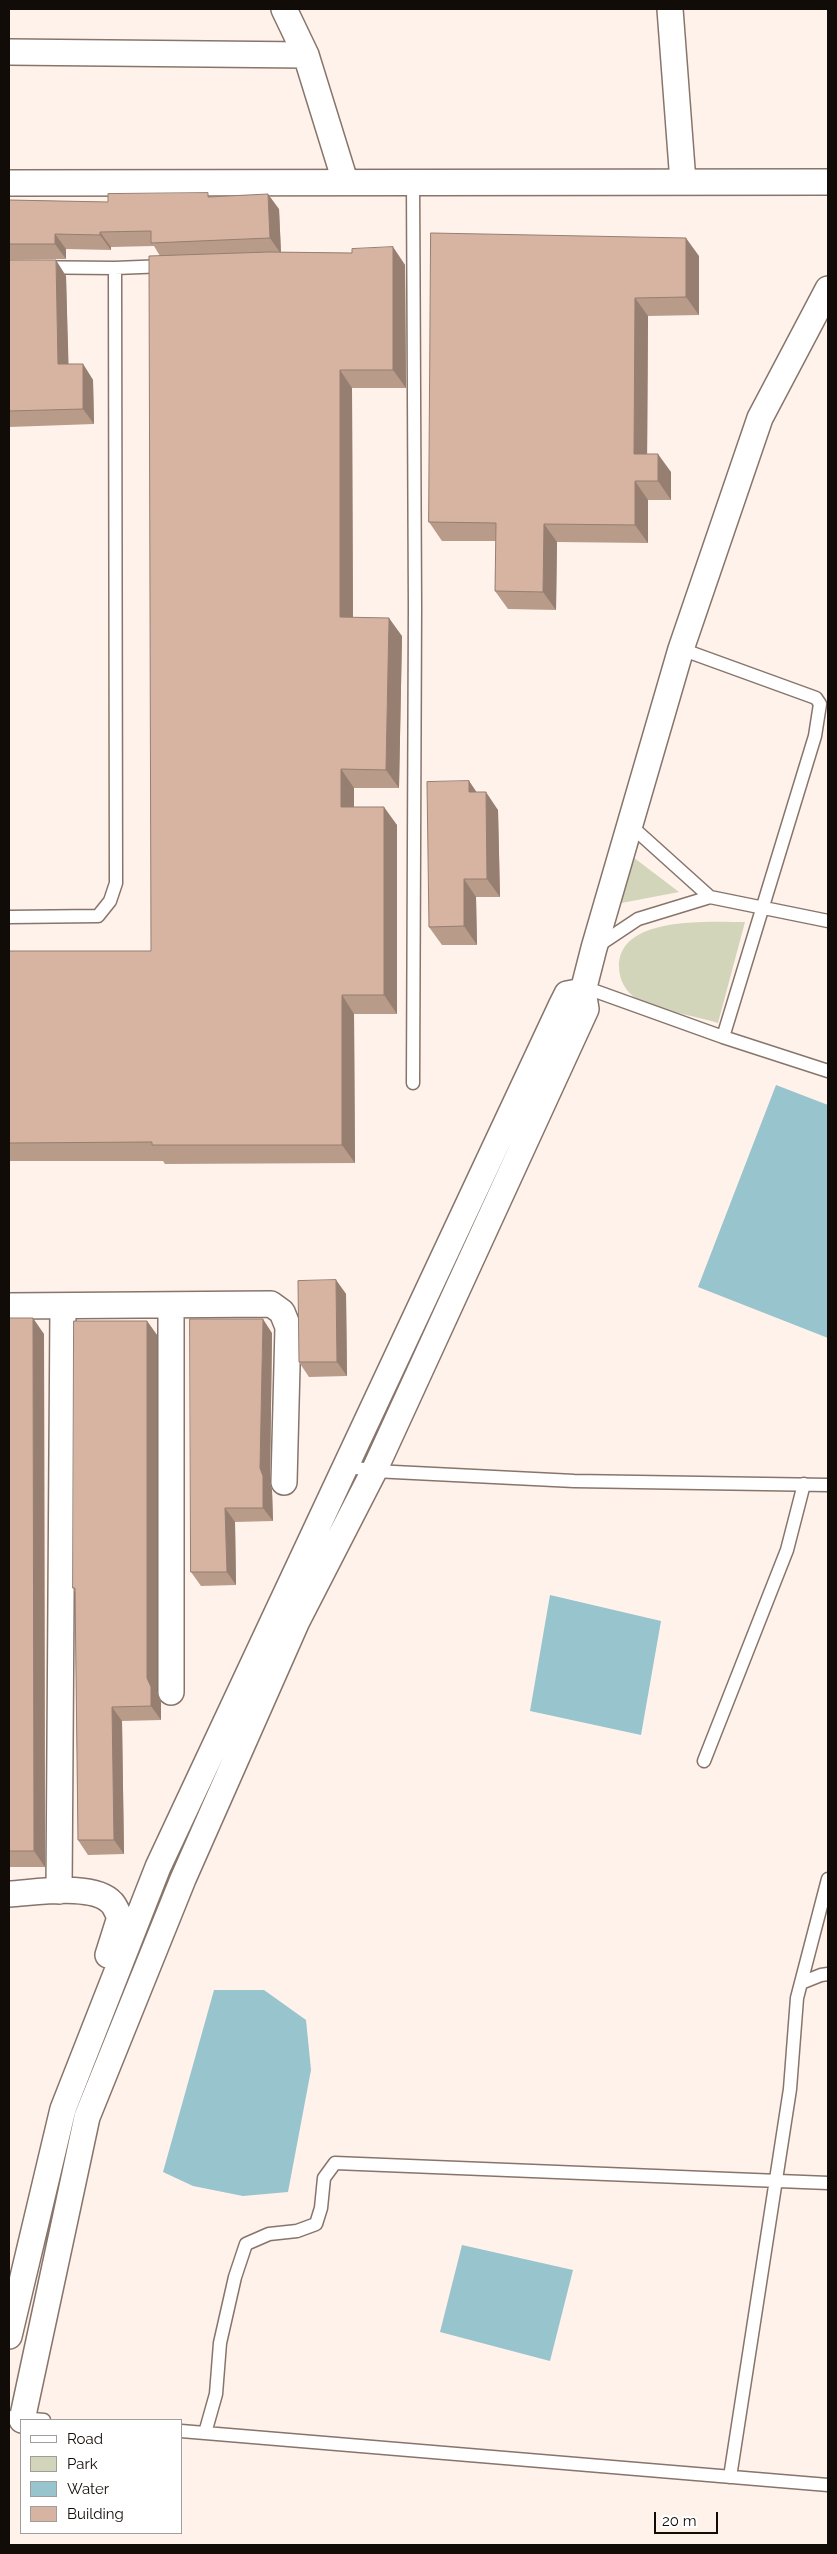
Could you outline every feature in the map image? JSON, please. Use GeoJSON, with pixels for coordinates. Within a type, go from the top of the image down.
{"type":"FeatureCollection","features":[{"type":"Feature","properties":{"kind":"street"},"geometry":{"type":"LineString","coordinates":[[284,9],[306,55],[344,181]]}},
{"type":"Feature","properties":{"kind":"street"},"geometry":{"type":"LineString","coordinates":[[670,9],[683,182]]}},
{"type":"Feature","properties":{"kind":"street"},"geometry":{"type":"LineString","coordinates":[[9,52],[306,55]]}},
{"type":"Feature","properties":{"kind":"street"},"geometry":{"type":"LineString","coordinates":[[9,183],[344,181],[828,182]]}},
{"type":"Feature","properties":{"kind":"street"},"geometry":{"type":"LineString","coordinates":[[22,2419],[87,2117],[183,1879],[297,1622],[374,1471],[586,1009],[584,989],[594,948],[680,649],[760,418],[828,289]]}},
{"type":"Feature","properties":{"kind":"street"},"geometry":{"type":"LineString","coordinates":[[9,2336],[63,2109],[158,1867],[562,1004],[567,994],[584,989]]}},
{"type":"Feature","properties":{"kind":"street"},"geometry":{"type":"LineString","coordinates":[[9,1306],[271,1304],[282,1312],[288,1327],[284,1482]]}},
{"type":"Feature","properties":{"kind":"street"},"geometry":{"type":"LineString","coordinates":[[171,1305],[171,1692]]}},
{"type":"Feature","properties":{"kind":"street"},"geometry":{"type":"LineString","coordinates":[[59,1891],[63,1306]]}},
{"type":"Feature","properties":{"kind":"street"},"geometry":{"type":"LineString","coordinates":[[158,1867],[183,1879]]}},
{"type":"Feature","properties":{"kind":"street"},"geometry":{"type":"LineString","coordinates":[[9,1894],[59,1891],[97,1894],[112,1902],[120,1916],[92,2007],[90,2043]]}},
{"type":"Feature","properties":{"kind":"lane"},"geometry":{"type":"LineString","coordinates":[[413,1083],[415,608],[408,257],[414,181]]}},
{"type":"Feature","properties":{"kind":"lane"},"geometry":{"type":"LineString","coordinates":[[9,267],[115,268],[174,266]]}},
{"type":"Feature","properties":{"kind":"lane"},"geometry":{"type":"LineString","coordinates":[[9,918],[98,916],[110,901],[116,883],[115,268]]}},
{"type":"Feature","properties":{"kind":"lane"},"geometry":{"type":"LineString","coordinates":[[680,649],[816,698],[820,704],[816,736],[723,1037]]}},
{"type":"Feature","properties":{"kind":"lane"},"geometry":{"type":"LineString","coordinates":[[630,825],[710,896],[828,921]]}},
{"type":"Feature","properties":{"kind":"lane"},"geometry":{"type":"LineString","coordinates":[[594,948],[638,920],[710,896]]}},
{"type":"Feature","properties":{"kind":"lane"},"geometry":{"type":"LineString","coordinates":[[584,989],[828,1071]]}},
{"type":"Feature","properties":{"kind":"lane"},"geometry":{"type":"LineString","coordinates":[[346,1466],[374,1471],[574,1481],[828,1484]]}},
{"type":"Feature","properties":{"kind":"lane"},"geometry":{"type":"LineString","coordinates":[[704,1761],[787,1550],[804,1484]]}},
{"type":"Feature","properties":{"kind":"lane"},"geometry":{"type":"LineString","coordinates":[[730,2477],[790,2089],[797,1998],[828,1879]]}},
{"type":"Feature","properties":{"kind":"lane"},"geometry":{"type":"LineString","coordinates":[[801,1983],[828,1974]]}},
{"type":"Feature","properties":{"kind":"lane"},"geometry":{"type":"LineString","coordinates":[[205,2433],[216,2394],[220,2343],[235,2277],[246,2244],[269,2234],[297,2232],[316,2224],[321,2208],[324,2178],[335,2162],[828,2183]]}},
{"type":"Feature","properties":{"kind":"lane"},"geometry":{"type":"LineString","coordinates":[[182,2432],[828,2485]]}},
{"type":"Feature","properties":{"kind":"green space"},"geometry":{"type":"Polygon","coordinates":[[[629,854],[679,892],[611,905],[629,854]]]}},
{"type":"Feature","properties":{"kind":"green space"},"geometry":{"type":"Polygon","coordinates":[[[745,922],[718,1023],[644,1002],[633,996],[624,985],[619,967],[623,950],[633,938],[649,930],[669,925],[745,922]]]}},
{"type":"Feature","properties":{"kind":"water"},"geometry":{"type":"Polygon","coordinates":[[[776,1085],[828,1105],[828,1338],[698,1287],[776,1085]]]}},
{"type":"Feature","properties":{"kind":"water"},"geometry":{"type":"Polygon","coordinates":[[[550,1595],[661,1621],[641,1735],[530,1711],[550,1595]]]}},
{"type":"Feature","properties":{"kind":"water"},"geometry":{"type":"Polygon","coordinates":[[[214,1990],[264,1990],[306,2020],[311,2070],[288,2192],[243,2196],[193,2186],[163,2172],[214,1990]]]}},
{"type":"Feature","properties":{"kind":"water"},"geometry":{"type":"Polygon","coordinates":[[[462,2245],[573,2270],[550,2361],[440,2332],[462,2245]]]}},
{"type":"Feature","properties":{"kind":"building"},"geometry":{"type":"Polygon","coordinates":[[[208,193],[208,197],[268,194],[270,238],[151,243],[151,231],[100,232],[100,235],[55,234],[55,244],[9,244],[9,200],[108,202],[108,194],[208,193]]]}},
{"type":"Feature","properties":{"kind":"building"},"geometry":{"type":"Polygon","coordinates":[[[431,233],[686,238],[686,297],[635,298],[634,454],[658,454],[658,481],[635,481],[635,525],[544,524],[543,592],[495,591],[496,523],[429,522],[431,233]]]}},
{"type":"Feature","properties":{"kind":"building"},"geometry":{"type":"Polygon","coordinates":[[[393,247],[393,370],[340,370],[340,617],[389,618],[386,770],[341,769],[341,807],[384,807],[384,995],[342,995],[342,1145],[152,1145],[152,1142],[9,1143],[9,951],[151,951],[149,256],[269,252],[352,253],[352,249],[393,247]]]}},
{"type":"Feature","properties":{"kind":"building"},"geometry":{"type":"Polygon","coordinates":[[[9,260],[56,260],[58,364],[83,364],[83,409],[9,411],[9,260]]]}},
{"type":"Feature","properties":{"kind":"building"},"geometry":{"type":"Polygon","coordinates":[[[469,781],[469,792],[486,792],[487,879],[464,879],[464,926],[429,927],[427,782],[469,781]]]}},
{"type":"Feature","properties":{"kind":"building"},"geometry":{"type":"Polygon","coordinates":[[[336,1280],[337,1362],[299,1362],[298,1281],[336,1280]]]}},
{"type":"Feature","properties":{"kind":"building"},"geometry":{"type":"Polygon","coordinates":[[[9,1318],[33,1318],[34,1851],[9,1851],[9,1318]]]}},
{"type":"Feature","properties":{"kind":"building"},"geometry":{"type":"Polygon","coordinates":[[[190,1319],[263,1319],[260,1468],[263,1476],[263,1508],[225,1508],[227,1572],[191,1572],[190,1319]]]}},
{"type":"Feature","properties":{"kind":"building"},"geometry":{"type":"Polygon","coordinates":[[[74,1321],[147,1321],[147,1678],[151,1687],[151,1706],[112,1707],[114,1840],[78,1840],[75,1588],[73,1588],[74,1321]]]}}]}
